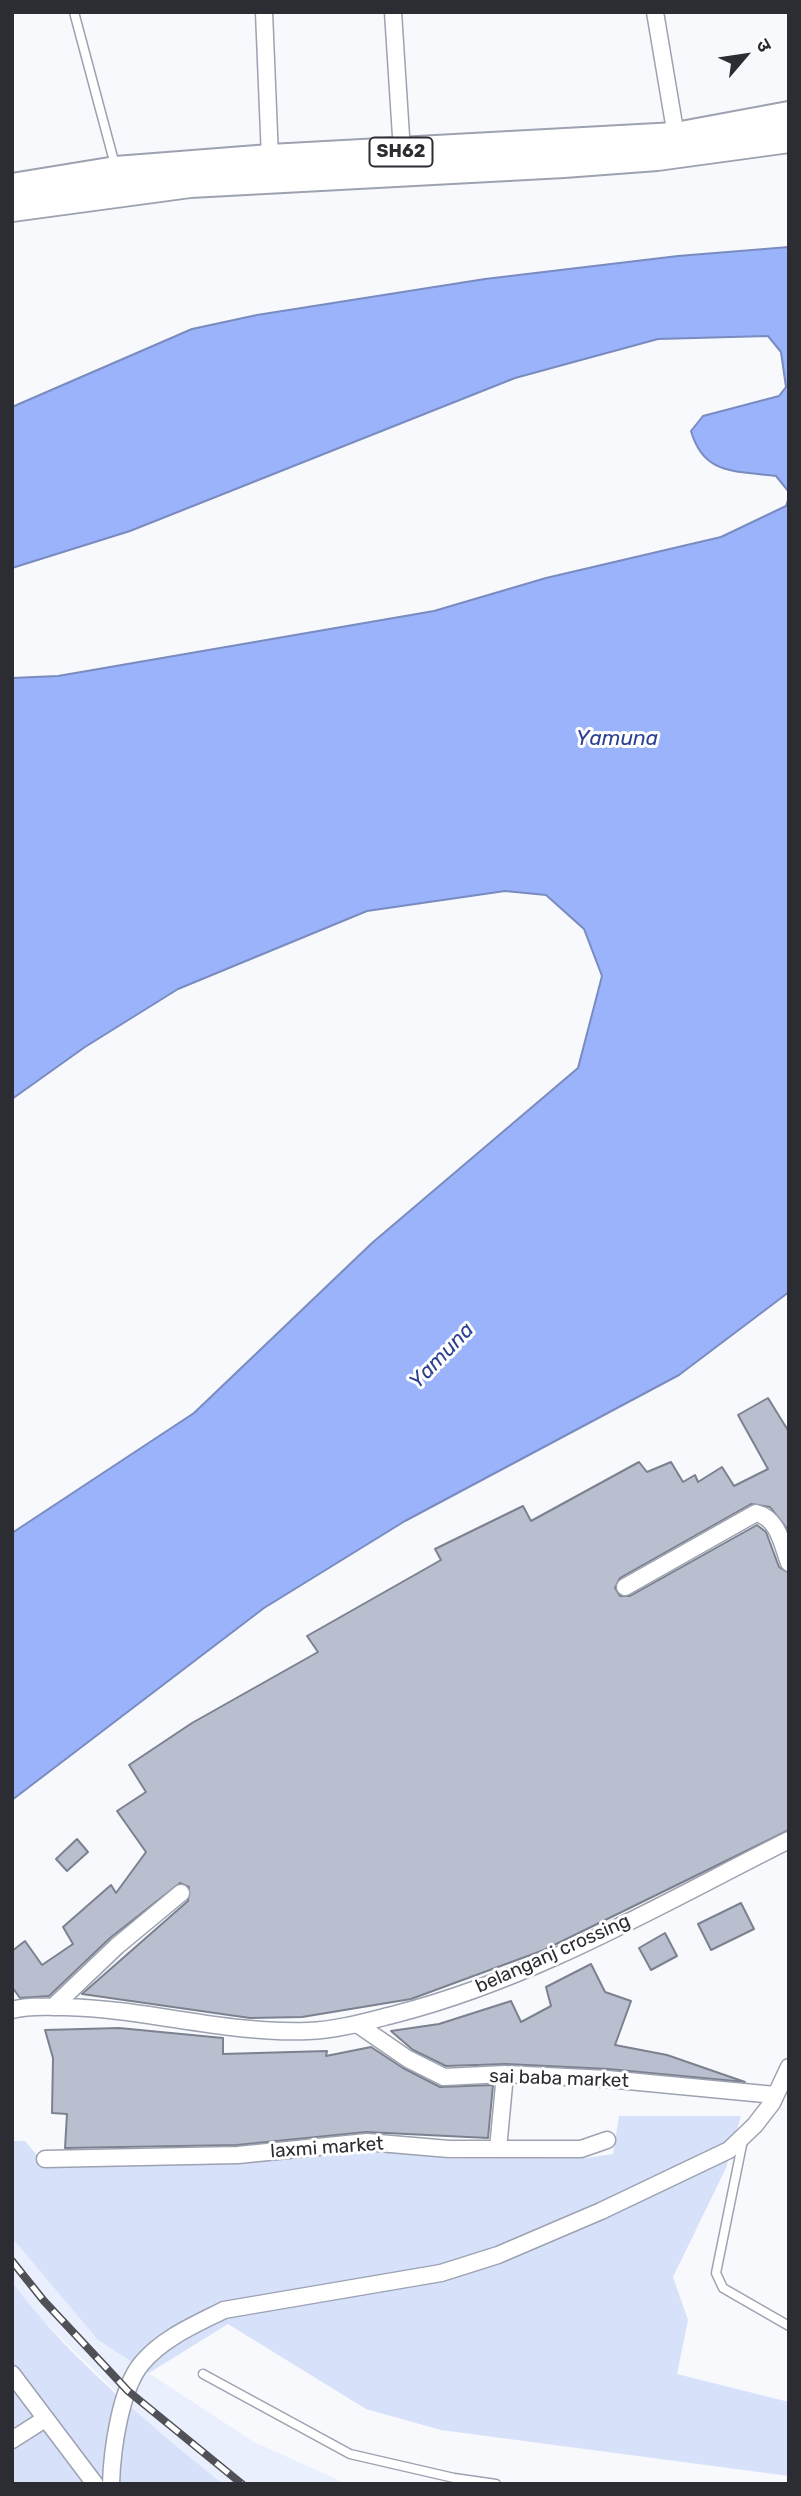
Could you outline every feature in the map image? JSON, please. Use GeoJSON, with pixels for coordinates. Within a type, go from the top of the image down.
{"type":"FeatureCollection","features":[{"type":"Feature","properties":{"kind":"main road","name":"SH62"},"geometry":{"type":"LineString","coordinates":[[12,187],[118,181],[270,158],[676,136],[789,115]]}},
{"type":"Feature","properties":{"kind":"main road","name":"SH62"},"geometry":{"type":"LineString","coordinates":[[12,208],[118,181],[190,184],[657,157],[789,139]]}},
{"type":"Feature","properties":{"kind":"street"},"geometry":{"type":"LineString","coordinates":[[264,12],[270,158]]}},
{"type":"Feature","properties":{"kind":"street"},"geometry":{"type":"LineString","coordinates":[[393,12],[402,152]]}},
{"type":"Feature","properties":{"kind":"street"},"geometry":{"type":"LineString","coordinates":[[655,12],[676,136]]}},
{"type":"Feature","properties":{"kind":"street"},"geometry":{"type":"LineString","coordinates":[[625,1587],[756,1513],[782,1524],[789,1563]]}},
{"type":"Feature","properties":{"kind":"street","name":"belanganj crossing"},"geometry":{"type":"LineString","coordinates":[[12,2010],[101,2008],[256,2030],[310,2031],[357,2024],[429,2006],[511,1977],[789,1840]]}},
{"type":"Feature","properties":{"kind":"street"},"geometry":{"type":"LineString","coordinates":[[53,2007],[117,1947],[181,1893]]}},
{"type":"Feature","properties":{"kind":"street","name":"sai baba market"},"geometry":{"type":"LineString","coordinates":[[357,2024],[408,2059],[444,2077],[505,2074],[607,2079],[775,2095]]}},
{"type":"Feature","properties":{"kind":"street"},"geometry":{"type":"LineString","coordinates":[[111,2484],[112,2453],[128,2391],[140,2365],[156,2349],[191,2326],[224,2310],[466,2266],[601,2211],[714,2159],[744,2138],[775,2095],[789,2067]]}},
{"type":"Feature","properties":{"kind":"street"},"geometry":{"type":"LineString","coordinates":[[498,2149],[505,2074]]}},
{"type":"Feature","properties":{"kind":"street","name":"laxmi market"},"geometry":{"type":"LineString","coordinates":[[45,2159],[238,2155],[367,2142],[449,2149],[581,2149],[607,2140]]}},
{"type":"Feature","properties":{"kind":"street"},"geometry":{"type":"LineString","coordinates":[[12,2374],[88,2481]]}},
{"type":"Feature","properties":{"kind":"street"},"geometry":{"type":"LineString","coordinates":[[12,2440],[45,2419]]}},
{"type":"Feature","properties":{"kind":"lane"},"geometry":{"type":"LineString","coordinates":[[74,12],[118,181]]}},
{"type":"Feature","properties":{"kind":"lane"},"geometry":{"type":"LineString","coordinates":[[744,2138],[716,2273],[723,2288],[789,2326]]}},
{"type":"Feature","properties":{"kind":"lane"},"geometry":{"type":"LineString","coordinates":[[204,2374],[350,2454],[454,2478],[496,2484]]}},
{"type":"Feature","properties":{"kind":"shaded area"},"geometry":{"type":"Polygon","coordinates":[[[619,2116],[741,2116],[726,2168],[673,2277],[688,2320],[677,2374],[789,2402],[789,2476],[441,2430],[366,2409],[228,2324],[149,2373],[98,2340],[12,2238],[12,2141],[25,2141],[47,2167],[364,2149],[452,2159],[586,2158],[613,2154],[619,2116]]]}},
{"type":"Feature","properties":{"kind":"shaded area"},"geometry":{"type":"Polygon","coordinates":[[[12,2238],[98,2340],[254,2442],[347,2484],[223,2484],[147,2422],[38,2316],[12,2282],[12,2238]]]}},
{"type":"Feature","properties":{"kind":"shaded area"},"geometry":{"type":"Polygon","coordinates":[[[12,2282],[84,2364],[223,2484],[12,2484],[12,2282]]]}},
{"type":"Feature","properties":{"kind":"water"},"geometry":{"type":"Polygon","coordinates":[[[789,247],[789,492],[776,476],[735,471],[713,463],[697,446],[691,431],[703,416],[779,396],[786,387],[781,352],[768,336],[658,339],[515,378],[130,531],[12,568],[12,407],[192,329],[257,315],[485,279],[678,256],[789,247]]]}},
{"type":"Feature","properties":{"kind":"water","name":"Yamuna"},"geometry":{"type":"Polygon","coordinates":[[[789,497],[789,1292],[679,1375],[405,1521],[264,1608],[12,1800],[12,1533],[194,1413],[372,1243],[578,1068],[602,976],[584,929],[546,895],[505,891],[367,911],[178,989],[85,1047],[12,1099],[12,678],[58,676],[434,611],[546,578],[721,537],[786,506],[789,497]]]}},
{"type":"Feature","properties":{"kind":"building"},"geometry":{"type":"Polygon","coordinates":[[[768,1398],[789,1432],[789,1531],[770,1507],[751,1504],[620,1578],[615,1588],[620,1596],[630,1596],[757,1525],[766,1532],[779,1567],[789,1573],[789,1830],[544,1950],[411,1999],[302,2017],[250,2018],[82,1994],[188,1901],[189,1887],[180,1883],[110,1938],[49,1996],[20,1998],[12,1987],[12,1951],[25,1941],[42,1965],[73,1944],[63,1927],[111,1885],[116,1893],[146,1852],[117,1811],[146,1792],[129,1765],[192,1723],[318,1652],[307,1636],[441,1560],[435,1549],[523,1506],[531,1521],[639,1462],[647,1472],[671,1462],[683,1482],[695,1475],[698,1482],[722,1467],[734,1486],[768,1469],[738,1415],[768,1398]]]}},
{"type":"Feature","properties":{"kind":"building"},"geometry":{"type":"Polygon","coordinates":[[[77,1839],[88,1852],[67,1871],[56,1859],[77,1839]]]}},
{"type":"Feature","properties":{"kind":"building"},"geometry":{"type":"Polygon","coordinates":[[[741,1903],[754,1929],[711,1950],[698,1924],[741,1903]]]}},
{"type":"Feature","properties":{"kind":"building"},"geometry":{"type":"Polygon","coordinates":[[[665,1933],[677,1956],[651,1970],[639,1948],[665,1933]]]}},
{"type":"Feature","properties":{"kind":"building"},"geometry":{"type":"Polygon","coordinates":[[[591,1964],[605,1992],[631,2001],[615,2045],[667,2055],[745,2082],[608,2069],[506,2064],[446,2066],[413,2050],[391,2031],[439,2024],[511,2001],[521,2022],[551,2006],[546,1987],[591,1964]]]}},
{"type":"Feature","properties":{"kind":"building"},"geometry":{"type":"Polygon","coordinates":[[[119,2028],[223,2038],[223,2054],[327,2051],[326,2056],[371,2047],[403,2068],[440,2087],[493,2085],[488,2138],[366,2132],[237,2145],[65,2148],[67,2114],[52,2113],[53,2058],[45,2030],[119,2028]]]}},
{"type":"Feature","properties":{"kind":"railway"},"geometry":{"type":"LineString","coordinates":[[12,2261],[44,2301],[128,2391],[242,2484]]}}]}
